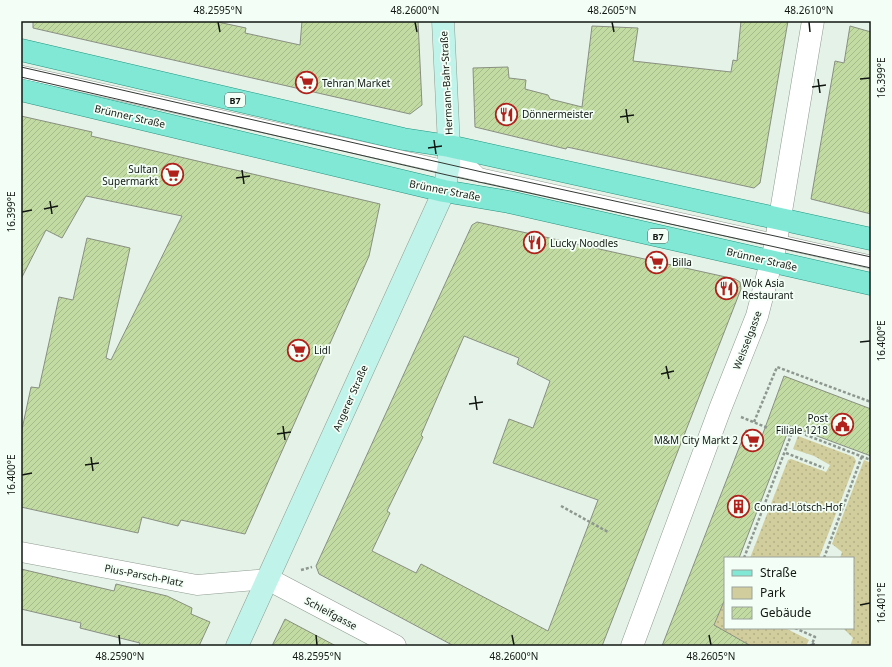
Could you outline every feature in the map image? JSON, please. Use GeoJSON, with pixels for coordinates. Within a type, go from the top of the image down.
{"type":"FeatureCollection","features":[{"type":"Feature","properties":{"kind":"main road","name":"Hermann-Bahr-Straße"},"geometry":{"type":"LineString","coordinates":[[443,21],[449,146]]}},
{"type":"Feature","properties":{"kind":"main road","name":"B7"},"geometry":{"type":"LineString","coordinates":[[21,50],[403,139],[449,146],[871,239]]}},
{"type":"Feature","properties":{"kind":"main road","name":"Brünner Straße"},"geometry":{"type":"LineString","coordinates":[[21,90],[444,191],[774,252],[871,284]]}},
{"type":"Feature","properties":{"kind":"main road","name":"Angerer Straße"},"geometry":{"type":"LineString","coordinates":[[237,646],[444,191],[448,169],[449,146]]}},
{"type":"Feature","properties":{"kind":"street","name":"Weisselgasse"},"geometry":{"type":"LineString","coordinates":[[632,646],[720,409],[757,316],[774,252],[813,21]]}},
{"type":"Feature","properties":{"kind":"street","name":"Pius-Parsch-Platz"},"geometry":{"type":"LineString","coordinates":[[21,552],[198,585],[268,579]]}},
{"type":"Feature","properties":{"kind":"street","name":"Schleifgasse"},"geometry":{"type":"LineString","coordinates":[[268,579],[395,646]]}},
{"type":"Feature","properties":{"kind":"lane","name":"Brünner Straße"},"geometry":{"type":"LineString","coordinates":[[21,72],[481,176],[774,252],[871,262]]}},
{"type":"Feature","properties":{"kind":"lane"},"geometry":{"type":"LineString","coordinates":[[449,146],[481,176]]}},
{"type":"Feature","properties":{"kind":"path"},"geometry":{"type":"LineString","coordinates":[[754,422],[777,367],[871,402]]}},
{"type":"Feature","properties":{"kind":"path"},"geometry":{"type":"LineString","coordinates":[[720,409],[768,428]]}},
{"type":"Feature","properties":{"kind":"path"},"geometry":{"type":"LineString","coordinates":[[744,557],[786,453],[793,430],[871,460]]}},
{"type":"Feature","properties":{"kind":"path"},"geometry":{"type":"LineString","coordinates":[[782,432],[791,436]]}},
{"type":"Feature","properties":{"kind":"path"},"geometry":{"type":"LineString","coordinates":[[786,453],[824,468]]}},
{"type":"Feature","properties":{"kind":"path"},"geometry":{"type":"LineString","coordinates":[[824,557],[862,456]]}},
{"type":"Feature","properties":{"kind":"path"},"geometry":{"type":"LineString","coordinates":[[561,506],[608,532]]}},
{"type":"Feature","properties":{"kind":"path"},"geometry":{"type":"LineString","coordinates":[[799,629],[815,637],[811,644],[817,646]]}},
{"type":"Feature","properties":{"kind":"green space"},"geometry":{"type":"Polygon","coordinates":[[[798,436],[854,457],[856,461],[819,557],[750,557],[788,460],[791,459],[826,472],[830,465],[814,456],[793,449],[798,436]]]}},
{"type":"Feature","properties":{"kind":"green space"},"geometry":{"type":"Polygon","coordinates":[[[864,460],[871,463],[871,646],[850,646],[853,638],[844,629],[854,629],[854,557],[840,557],[842,552],[832,544],[864,460]]]}},
{"type":"Feature","properties":{"kind":"green space"},"geometry":{"type":"Polygon","coordinates":[[[723,598],[724,629],[787,629],[809,640],[806,646],[751,646],[714,626],[723,603],[723,598]]]}},
{"type":"Feature","properties":{"kind":"building"},"geometry":{"type":"Polygon","coordinates":[[[33,21],[213,21],[246,28],[245,33],[300,45],[302,21],[418,21],[422,105],[410,114],[33,28],[33,21]]]}},
{"type":"Feature","properties":{"kind":"building"},"geometry":{"type":"Polygon","coordinates":[[[741,21],[788,21],[760,183],[754,188],[567,147],[566,149],[475,127],[473,68],[508,67],[509,78],[526,80],[525,89],[548,95],[550,99],[582,107],[592,26],[638,28],[633,61],[731,72],[733,60],[737,61],[741,21]]]}},
{"type":"Feature","properties":{"kind":"building"},"geometry":{"type":"Polygon","coordinates":[[[850,26],[871,32],[871,214],[811,199],[835,61],[844,63],[850,26]]]}},
{"type":"Feature","properties":{"kind":"building"},"geometry":{"type":"Polygon","coordinates":[[[21,116],[92,132],[91,136],[380,204],[369,256],[245,534],[181,520],[178,526],[142,517],[138,533],[21,507],[21,434],[31,387],[39,388],[59,297],[73,300],[87,238],[130,248],[106,358],[111,360],[182,216],[86,196],[62,238],[46,230],[21,279],[21,116]]]}},
{"type":"Feature","properties":{"kind":"building"},"geometry":{"type":"Polygon","coordinates":[[[477,222],[735,279],[740,282],[741,289],[602,646],[454,646],[319,574],[316,566],[472,225],[477,222]],[[464,336],[421,435],[423,437],[387,511],[390,513],[372,551],[416,573],[421,564],[548,631],[598,500],[493,463],[509,419],[533,428],[550,381],[517,364],[519,358],[464,336]]]}},
{"type":"Feature","properties":{"kind":"building","name":"Conrad-Lötsch-Hof"},"geometry":{"type":"Polygon","coordinates":[[[784,376],[871,409],[871,456],[790,426],[739,557],[724,557],[724,601],[714,625],[751,646],[662,646],[746,430],[762,436],[784,376]]]}},
{"type":"Feature","properties":{"kind":"building"},"geometry":{"type":"Polygon","coordinates":[[[21,569],[114,591],[116,584],[167,596],[192,608],[191,614],[210,622],[199,646],[139,646],[140,643],[80,628],[81,623],[21,609],[21,569]]]}},
{"type":"Feature","properties":{"kind":"building"},"geometry":{"type":"Polygon","coordinates":[[[285,619],[336,646],[272,646],[285,619]]]}},
{"type":"Feature","properties":{"kind":"tram line"},"geometry":{"type":"LineString","coordinates":[[21,67],[482,172],[871,257]]}},
{"type":"Feature","properties":{"kind":"tram line"},"geometry":{"type":"LineString","coordinates":[[21,77],[447,175],[871,268]]}},
{"type":"Feature","properties":{"kind":"place","name":"Tehran Market"},"geometry":{"type":"Point","coordinates":[307,83]}},
{"type":"Feature","properties":{"kind":"place","name":"Dönnermeister"},"geometry":{"type":"Point","coordinates":[507,114]}},
{"type":"Feature","properties":{"kind":"place","name":"Sultan Supermarkt"},"geometry":{"type":"Point","coordinates":[173,175]}},
{"type":"Feature","properties":{"kind":"place","name":"Lucky Noodles"},"geometry":{"type":"Point","coordinates":[534,243]}},
{"type":"Feature","properties":{"kind":"place","name":"Billa"},"geometry":{"type":"Point","coordinates":[657,262]}},
{"type":"Feature","properties":{"kind":"place","name":"Wok Asia Restaurant"},"geometry":{"type":"Point","coordinates":[726,289]}},
{"type":"Feature","properties":{"kind":"place","name":"Lidl"},"geometry":{"type":"Point","coordinates":[299,350]}},
{"type":"Feature","properties":{"kind":"place","name":"Post Filiale 1218"},"geometry":{"type":"Point","coordinates":[843,424]}},
{"type":"Feature","properties":{"kind":"place","name":"M&M City Markt 2"},"geometry":{"type":"Point","coordinates":[753,440]}},
{"type":"Feature","properties":{"kind":"place","name":"Conrad-Lötsch-Hof"},"geometry":{"type":"Point","coordinates":[738,507]}}]}
